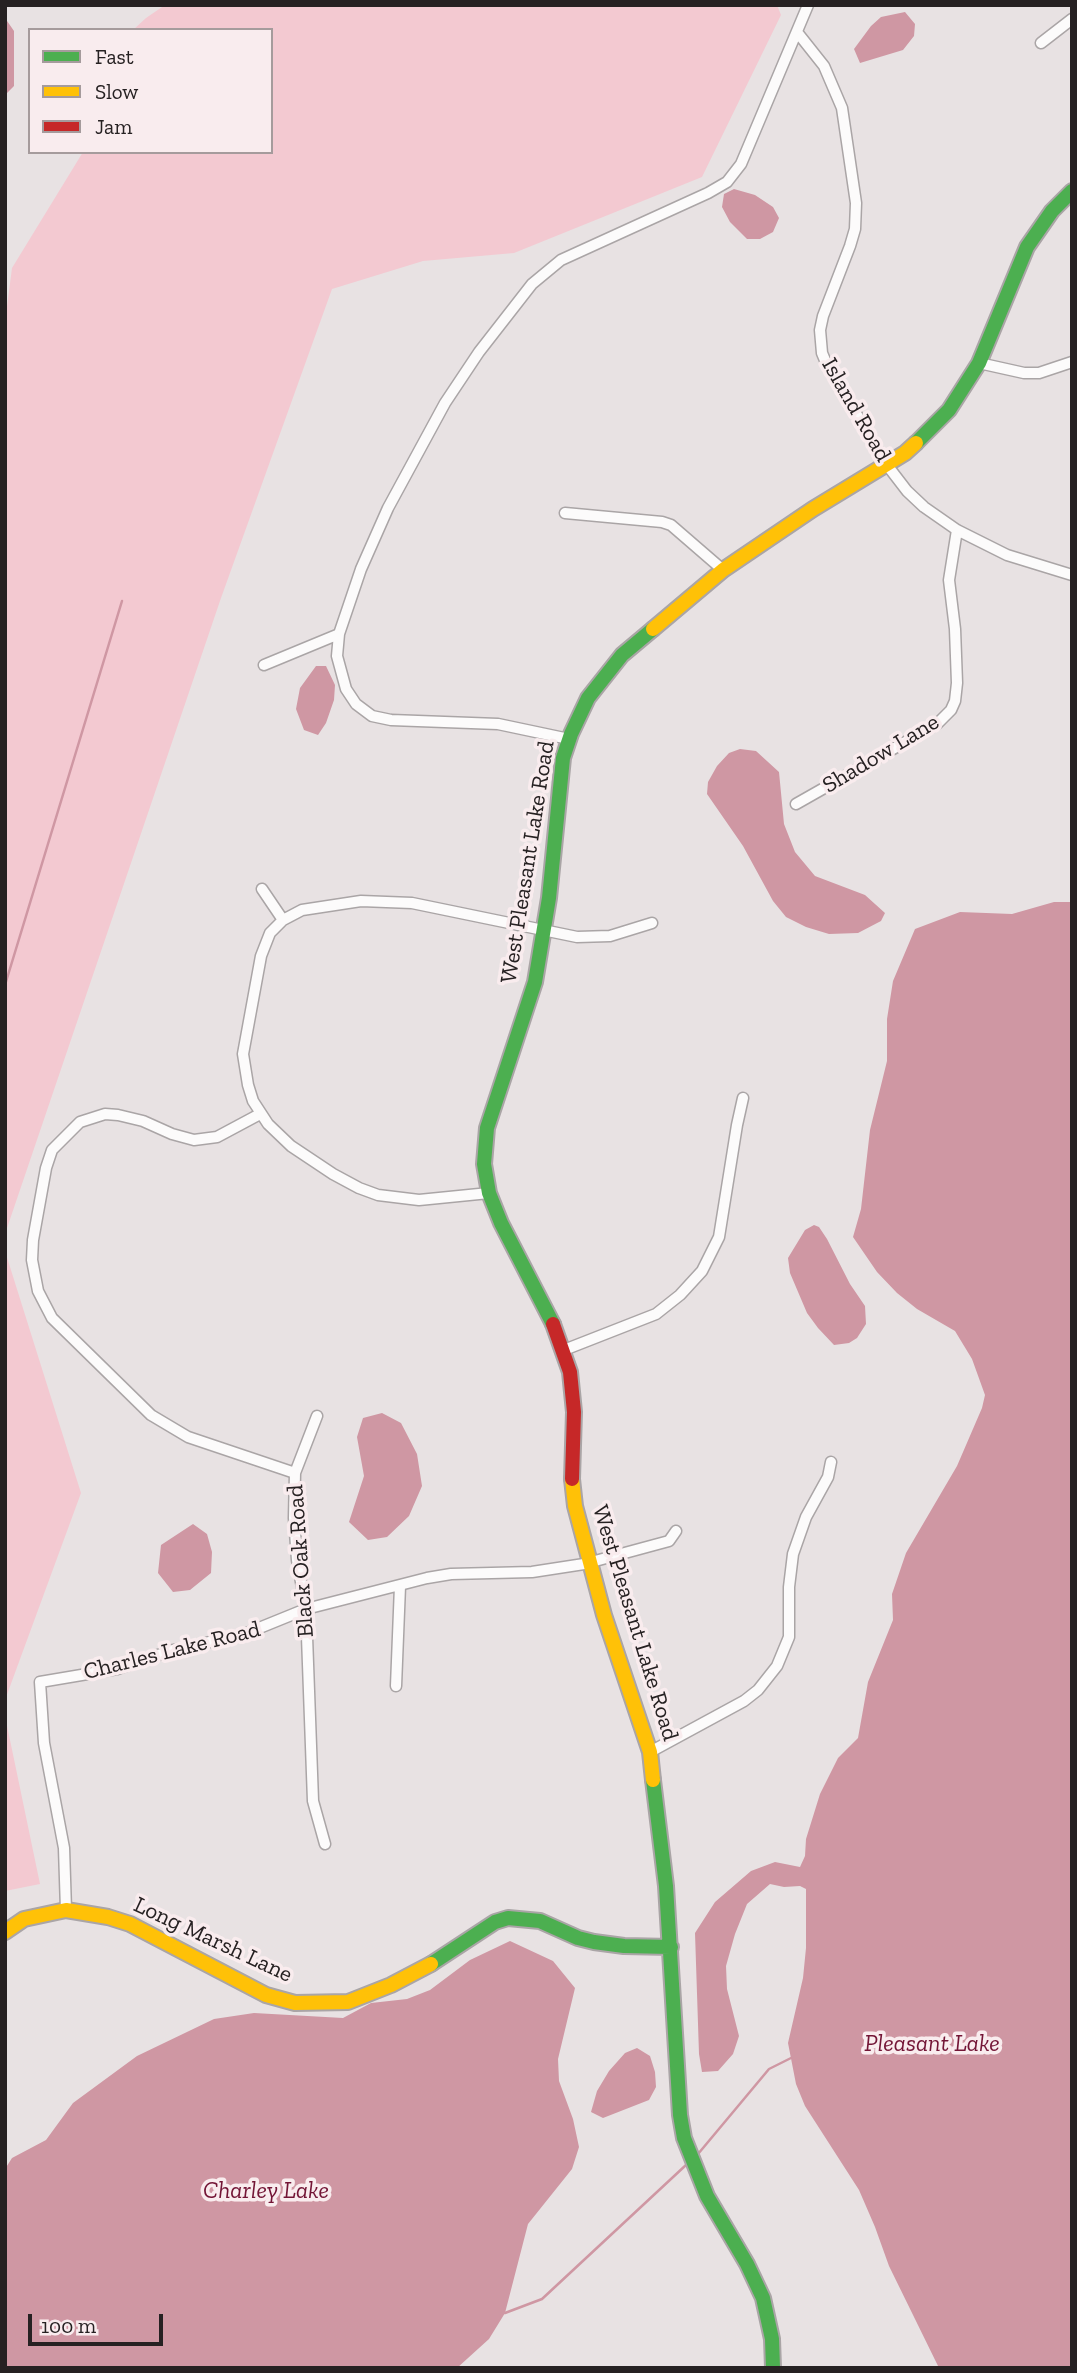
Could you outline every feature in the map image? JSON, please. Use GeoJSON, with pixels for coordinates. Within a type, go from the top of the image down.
{"type":"FeatureCollection","features":[{"type":"Feature","properties":{"kind":"street"},"geometry":{"type":"LineString","coordinates":[[569,739],[498,724],[391,720],[372,716],[356,704],[346,689],[337,656],[339,634],[361,569],[387,508],[445,403],[479,352],[532,284],[561,260],[718,189],[727,182],[741,164],[808,5]]}},
{"type":"Feature","properties":{"kind":"street"},"geometry":{"type":"LineString","coordinates":[[1041,43],[1072,19]]}},
{"type":"Feature","properties":{"kind":"street","name":"Island Road"},"geometry":{"type":"LineString","coordinates":[[797,32],[824,66],[842,108],[856,203],[855,229],[823,316],[820,341],[822,354],[887,465],[907,491],[924,507],[957,530],[1020,560],[1072,575]]}},
{"type":"Feature","properties":{"kind":"street","name":"West Pleasant Lake Road"},"geometry":{"type":"LineString","coordinates":[[773,2368],[772,2339],[763,2298],[747,2264],[706,2196],[684,2138],[680,2115],[671,1947],[650,1752],[604,1615],[574,1498],[572,1458],[575,1412],[570,1372],[550,1317],[501,1223],[489,1193],[484,1164],[486,1128],[527,1013],[535,982],[544,931],[560,778],[569,739],[588,698],[611,667],[723,570],[922,440],[938,423],[979,363],[1027,247],[1052,211],[1072,191]]}},
{"type":"Feature","properties":{"kind":"street"},"geometry":{"type":"LineString","coordinates":[[979,363],[1024,373],[1039,373],[1072,362]]}},
{"type":"Feature","properties":{"kind":"street"},"geometry":{"type":"LineString","coordinates":[[565,513],[671,525],[723,570]]}},
{"type":"Feature","properties":{"kind":"street","name":"Shadow Lane"},"geometry":{"type":"LineString","coordinates":[[796,804],[937,724],[951,710],[957,683],[955,629],[949,580],[957,530]]}},
{"type":"Feature","properties":{"kind":"street"},"geometry":{"type":"LineString","coordinates":[[264,665],[339,634]]}},
{"type":"Feature","properties":{"kind":"street"},"geometry":{"type":"LineString","coordinates":[[262,890],[283,920]]}},
{"type":"Feature","properties":{"kind":"street"},"geometry":{"type":"LineString","coordinates":[[489,1193],[419,1200],[397,1199],[341,1180],[278,1135],[261,1114],[244,1069],[244,1042],[263,947],[270,933],[283,920],[309,908],[349,902],[387,901],[431,906],[544,931],[594,938],[625,933],[652,923]]}},
{"type":"Feature","properties":{"kind":"street"},"geometry":{"type":"LineString","coordinates":[[564,1350],[656,1314],[680,1295],[702,1271],[719,1237],[743,1098]]}},
{"type":"Feature","properties":{"kind":"street","name":"Black Oak Road"},"geometry":{"type":"LineString","coordinates":[[261,1114],[217,1137],[194,1140],[143,1121],[118,1115],[105,1114],[80,1122],[52,1150],[46,1168],[32,1260],[38,1291],[52,1318],[151,1415],[188,1437],[295,1473],[294,1537],[306,1609],[313,1801],[325,1844]]}},
{"type":"Feature","properties":{"kind":"street"},"geometry":{"type":"LineString","coordinates":[[295,1473],[317,1416]]}},
{"type":"Feature","properties":{"kind":"street"},"geometry":{"type":"LineString","coordinates":[[650,1752],[744,1702],[758,1690],[777,1666],[789,1637],[789,1587],[793,1554],[806,1517],[828,1477],[831,1462]]}},
{"type":"Feature","properties":{"kind":"street","name":"Charles Lake Road"},"geometry":{"type":"LineString","coordinates":[[66,1910],[64,1848],[44,1743],[40,1682],[117,1669],[173,1650],[243,1635],[306,1609],[427,1578],[451,1574],[532,1572],[590,1563],[669,1541],[676,1531]]}},
{"type":"Feature","properties":{"kind":"street"},"geometry":{"type":"LineString","coordinates":[[396,1685],[400,1586]]}},
{"type":"Feature","properties":{"kind":"street"},"geometry":{"type":"LineString","coordinates":[[5,1931],[24,1920],[66,1910]]}},
{"type":"Feature","properties":{"kind":"street","name":"Long Marsh Lane"},"geometry":{"type":"LineString","coordinates":[[66,1910],[108,1917],[130,1924],[266,1995],[312,2004],[348,2002],[391,1985],[429,1965],[495,1922],[508,1918],[540,1921],[578,1938],[596,1942],[624,1946],[671,1947]]}},
{"type":"Feature","properties":{"kind":"shaded area"},"geometry":{"type":"Polygon","coordinates":[[[165,5],[777,5],[781,15],[702,177],[514,253],[423,261],[332,289],[221,598],[5,1234],[5,322],[12,268],[82,154],[273,154],[273,28],[135,28],[165,5]]]}},
{"type":"Feature","properties":{"kind":"shaded area"},"geometry":{"type":"Polygon","coordinates":[[[5,1251],[81,1493],[5,1700],[5,1251]]]}},
{"type":"Feature","properties":{"kind":"shaded area"},"geometry":{"type":"Polygon","coordinates":[[[5,1716],[40,1884],[5,1891],[5,1716]]]}},
{"type":"Feature","properties":{"kind":"water"},"geometry":{"type":"Polygon","coordinates":[[[905,12],[915,24],[914,36],[903,50],[860,63],[854,49],[871,26],[881,17],[905,12]]]}},
{"type":"Feature","properties":{"kind":"water"},"geometry":{"type":"Polygon","coordinates":[[[5,18],[14,31],[14,86],[5,95],[5,18]]]}},
{"type":"Feature","properties":{"kind":"water"},"geometry":{"type":"Polygon","coordinates":[[[734,189],[755,195],[773,207],[779,218],[773,232],[760,239],[747,239],[730,222],[722,207],[724,194],[734,189]]]}},
{"type":"Feature","properties":{"kind":"water"},"geometry":{"type":"Polygon","coordinates":[[[316,666],[326,666],[335,685],[334,700],[326,723],[318,735],[304,730],[296,709],[300,688],[316,666]]]}},
{"type":"Feature","properties":{"kind":"water"},"geometry":{"type":"Polygon","coordinates":[[[740,749],[756,751],[779,772],[784,824],[795,852],[815,876],[865,895],[885,913],[881,921],[858,933],[829,934],[786,917],[773,901],[743,846],[707,794],[708,782],[717,766],[729,753],[740,749]]]}},
{"type":"Feature","properties":{"kind":"water","name":"Pleasant Lake"},"geometry":{"type":"Polygon","coordinates":[[[1054,902],[1072,902],[1072,2368],[939,2368],[889,2266],[859,2190],[805,2106],[796,2084],[788,2043],[803,1978],[806,1889],[800,1886],[770,1884],[747,1904],[726,1966],[727,1989],[739,2036],[733,2054],[718,2071],[702,2072],[699,2054],[695,1933],[715,1902],[751,1871],[775,1862],[800,1867],[820,1794],[838,1758],[858,1738],[868,1682],[893,1620],[892,1594],[906,1553],[957,1466],[985,1395],[972,1359],[955,1331],[917,1309],[897,1293],[877,1272],[853,1237],[861,1209],[870,1130],[887,1061],[887,1019],[893,981],[915,929],[960,912],[1012,914],[1054,902]]]}},
{"type":"Feature","properties":{"kind":"water"},"geometry":{"type":"Polygon","coordinates":[[[814,1225],[819,1227],[827,1239],[850,1284],[865,1306],[866,1324],[857,1338],[849,1343],[834,1345],[818,1328],[807,1313],[790,1273],[788,1258],[805,1230],[814,1225]]]}},
{"type":"Feature","properties":{"kind":"water"},"geometry":{"type":"Polygon","coordinates":[[[382,1413],[401,1423],[417,1454],[422,1486],[409,1516],[387,1537],[368,1540],[349,1522],[364,1476],[357,1437],[363,1418],[382,1413]]]}},
{"type":"Feature","properties":{"kind":"water"},"geometry":{"type":"Polygon","coordinates":[[[193,1524],[207,1534],[212,1552],[211,1573],[190,1590],[173,1592],[158,1573],[161,1545],[193,1524]]]}},
{"type":"Feature","properties":{"kind":"water","name":"Charley Lake"},"geometry":{"type":"Polygon","coordinates":[[[510,1941],[553,1961],[575,1988],[558,2059],[559,2081],[573,2119],[579,2147],[572,2169],[528,2224],[505,2313],[489,2339],[457,2368],[5,2368],[5,2169],[12,2158],[46,2140],[73,2103],[137,2056],[214,2019],[254,2013],[343,2018],[371,2003],[407,1999],[430,1990],[470,1960],[510,1941]]]}},
{"type":"Feature","properties":{"kind":"water"},"geometry":{"type":"Polygon","coordinates":[[[637,2048],[650,2056],[655,2072],[656,2087],[649,2100],[603,2118],[591,2112],[597,2091],[609,2071],[625,2053],[637,2048]]]}},
{"type":"Feature","properties":{"kind":"waterway"},"geometry":{"type":"LineString","coordinates":[[5,985],[122,601]]}},
{"type":"Feature","properties":{"kind":"waterway"},"geometry":{"type":"LineString","coordinates":[[698,2154],[769,2069],[791,2058]]}},
{"type":"Feature","properties":{"kind":"waterway"},"geometry":{"type":"LineString","coordinates":[[505,2313],[542,2299],[686,2165]]}},
{"type":"Feature","properties":{"kind":"traffic: fast"},"geometry":{"type":"LineString","coordinates":[[916,443],[949,410],[979,363],[1027,247],[1052,211],[1072,191]]}},
{"type":"Feature","properties":{"kind":"traffic: fast"},"geometry":{"type":"LineString","coordinates":[[553,1324],[501,1223],[489,1193],[484,1164],[487,1128],[535,982],[549,898],[563,758],[588,698],[622,655],[653,629]]}},
{"type":"Feature","properties":{"kind":"traffic: fast"},"geometry":{"type":"LineString","coordinates":[[653,1780],[666,1886],[680,2115],[684,2138],[707,2196],[747,2264],[763,2298],[772,2339],[773,2368]]}},
{"type":"Feature","properties":{"kind":"traffic: fast"},"geometry":{"type":"LineString","coordinates":[[431,1964],[495,1922],[508,1918],[540,1921],[594,1942],[671,1947]]}},
{"type":"Feature","properties":{"kind":"traffic: slow"},"geometry":{"type":"LineString","coordinates":[[653,629],[723,570],[813,509],[905,453],[916,443]]}},
{"type":"Feature","properties":{"kind":"traffic: slow"},"geometry":{"type":"LineString","coordinates":[[572,1479],[575,1506],[604,1615],[650,1752],[653,1780]]}},
{"type":"Feature","properties":{"kind":"traffic: slow"},"geometry":{"type":"LineString","coordinates":[[5,1932],[24,1919],[66,1910],[108,1917],[130,1924],[266,1995],[295,2003],[348,2002],[391,1985],[431,1964]]}},
{"type":"Feature","properties":{"kind":"traffic: jam"},"geometry":{"type":"LineString","coordinates":[[553,1324],[570,1372],[574,1412],[572,1479]]}}]}
